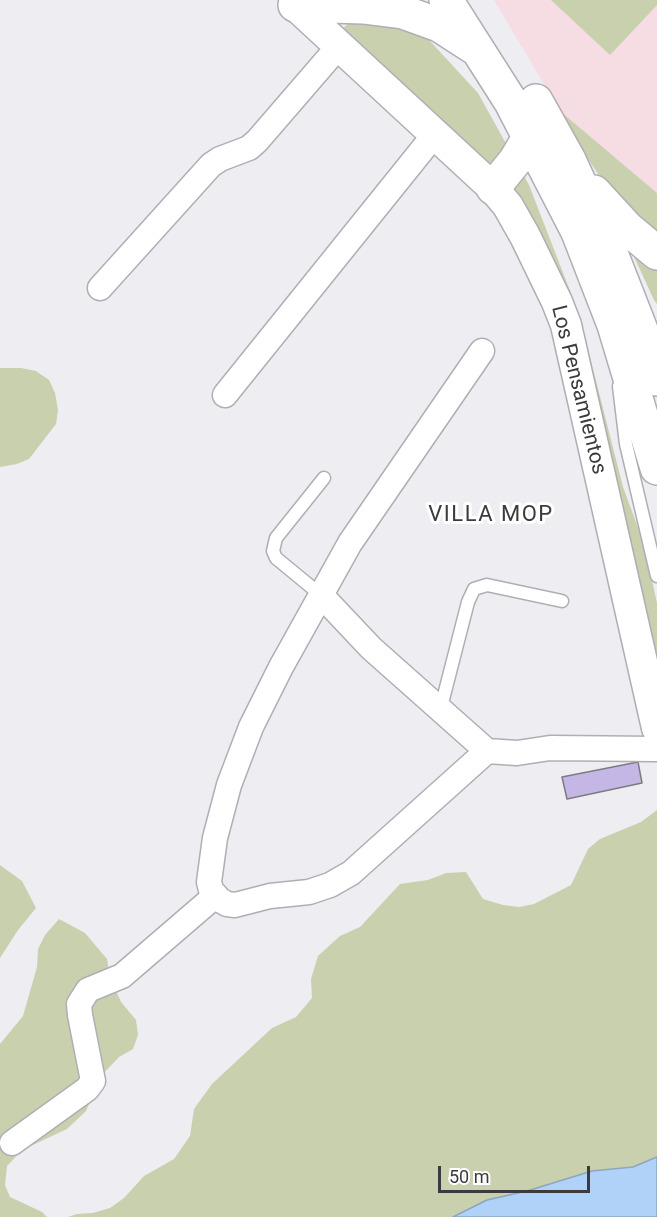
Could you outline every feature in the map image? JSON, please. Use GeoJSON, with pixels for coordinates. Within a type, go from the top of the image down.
{"type":"FeatureCollection","features":[{"type":"Feature","properties":{"kind":"highway"},"geometry":{"type":"LineString","coordinates":[[446,0],[483,56],[530,136],[578,232],[614,325],[657,468]]}},
{"type":"Feature","properties":{"kind":"highway"},"geometry":{"type":"LineString","coordinates":[[474,0],[534,97],[569,160],[607,243],[641,330],[657,379]]}},
{"type":"Feature","properties":{"kind":"highway"},"geometry":{"type":"LineString","coordinates":[[295,5],[363,7],[403,12],[439,25],[462,39],[483,56]]}},
{"type":"Feature","properties":{"kind":"highway"},"geometry":{"type":"LineString","coordinates":[[493,188],[515,161],[530,136]]}},
{"type":"Feature","properties":{"kind":"highway"},"geometry":{"type":"LineString","coordinates":[[569,160],[606,207],[657,253]]}},
{"type":"Feature","properties":{"kind":"street","name":"Los Pensamientos"},"geometry":{"type":"LineString","coordinates":[[295,5],[493,188],[508,206],[525,237],[566,325],[657,728]]}},
{"type":"Feature","properties":{"kind":"street"},"geometry":{"type":"LineString","coordinates":[[100,288],[211,165],[220,159],[249,148],[257,141],[339,46]]}},
{"type":"Feature","properties":{"kind":"street"},"geometry":{"type":"LineString","coordinates":[[225,395],[435,134]]}},
{"type":"Feature","properties":{"kind":"street"},"geometry":{"type":"LineString","coordinates":[[482,351],[357,534],[281,667],[237,761],[215,838],[209,882],[215,896],[226,904],[234,905],[270,896],[309,892],[330,885],[351,873],[487,751]]}},
{"type":"Feature","properties":{"kind":"street"},"geometry":{"type":"LineString","coordinates":[[321,595],[371,648],[487,751],[517,753],[550,748],[657,749]]}},
{"type":"Feature","properties":{"kind":"street"},"geometry":{"type":"LineString","coordinates":[[12,1143],[87,1089],[93,1081],[79,1004],[88,990],[122,976],[215,896]]}},
{"type":"Feature","properties":{"kind":"lane"},"geometry":{"type":"LineString","coordinates":[[614,325],[620,406],[657,576]]}},
{"type":"Feature","properties":{"kind":"lane"},"geometry":{"type":"LineString","coordinates":[[321,595],[276,558],[273,551],[276,538],[324,478]]}},
{"type":"Feature","properties":{"kind":"lane"},"geometry":{"type":"LineString","coordinates":[[440,711],[468,602],[474,589],[487,585],[562,601]]}},
{"type":"Feature","properties":{"kind":"shaded area"},"geometry":{"type":"Polygon","coordinates":[[[494,0],[657,0],[657,193],[560,111],[494,0]]]}},
{"type":"Feature","properties":{"kind":"green space"},"geometry":{"type":"Polygon","coordinates":[[[551,0],[657,0],[657,5],[610,55],[551,0]]]}},
{"type":"Feature","properties":{"kind":"green space"},"geometry":{"type":"Polygon","coordinates":[[[348,24],[383,24],[416,32],[429,40],[478,93],[529,185],[579,314],[623,487],[644,544],[657,603],[657,668],[509,183],[343,33],[343,28],[348,24]]]}},
{"type":"Feature","properties":{"kind":"green space"},"geometry":{"type":"Polygon","coordinates":[[[560,111],[657,193],[657,245],[625,214],[586,156],[560,111]]]}},
{"type":"Feature","properties":{"kind":"green space"},"geometry":{"type":"Polygon","coordinates":[[[624,235],[657,258],[657,304],[654,300],[624,235]]]}},
{"type":"Feature","properties":{"kind":"green space"},"geometry":{"type":"Polygon","coordinates":[[[0,368],[36,371],[49,380],[55,393],[58,410],[56,424],[29,459],[0,467],[0,368]]]}},
{"type":"Feature","properties":{"kind":"green space"},"geometry":{"type":"Polygon","coordinates":[[[657,810],[657,1157],[633,1167],[592,1171],[527,1191],[487,1200],[453,1217],[68,1217],[110,1208],[124,1198],[144,1176],[174,1159],[190,1136],[194,1109],[212,1084],[272,1028],[296,1017],[312,998],[311,979],[318,956],[340,936],[360,927],[400,884],[428,880],[446,873],[466,872],[483,899],[519,907],[534,904],[571,885],[588,849],[600,839],[641,822],[657,810]]]}},
{"type":"Feature","properties":{"kind":"green space"},"geometry":{"type":"Polygon","coordinates":[[[0,865],[22,881],[36,908],[0,958],[0,865]]]}},
{"type":"Feature","properties":{"kind":"green space"},"geometry":{"type":"Polygon","coordinates":[[[59,919],[85,933],[107,959],[110,977],[121,1002],[136,1020],[138,1035],[133,1049],[119,1057],[101,1076],[86,1111],[67,1129],[22,1150],[7,1166],[5,1185],[10,1197],[42,1212],[47,1217],[0,1217],[0,1044],[23,1016],[37,967],[38,949],[45,935],[59,919]]]}},
{"type":"Feature","properties":{"kind":"water"},"geometry":{"type":"Polygon","coordinates":[[[657,1157],[657,1217],[453,1217],[487,1200],[527,1191],[592,1171],[633,1167],[657,1157]]]}},
{"type":"Feature","properties":{"kind":"building"},"geometry":{"type":"Polygon","coordinates":[[[638,762],[642,783],[567,799],[562,777],[638,762]]]}},
{"type":"Feature","properties":{"kind":"district","name":"VILLA MOP"},"geometry":{"type":"Point","coordinates":[491,515]}}]}
